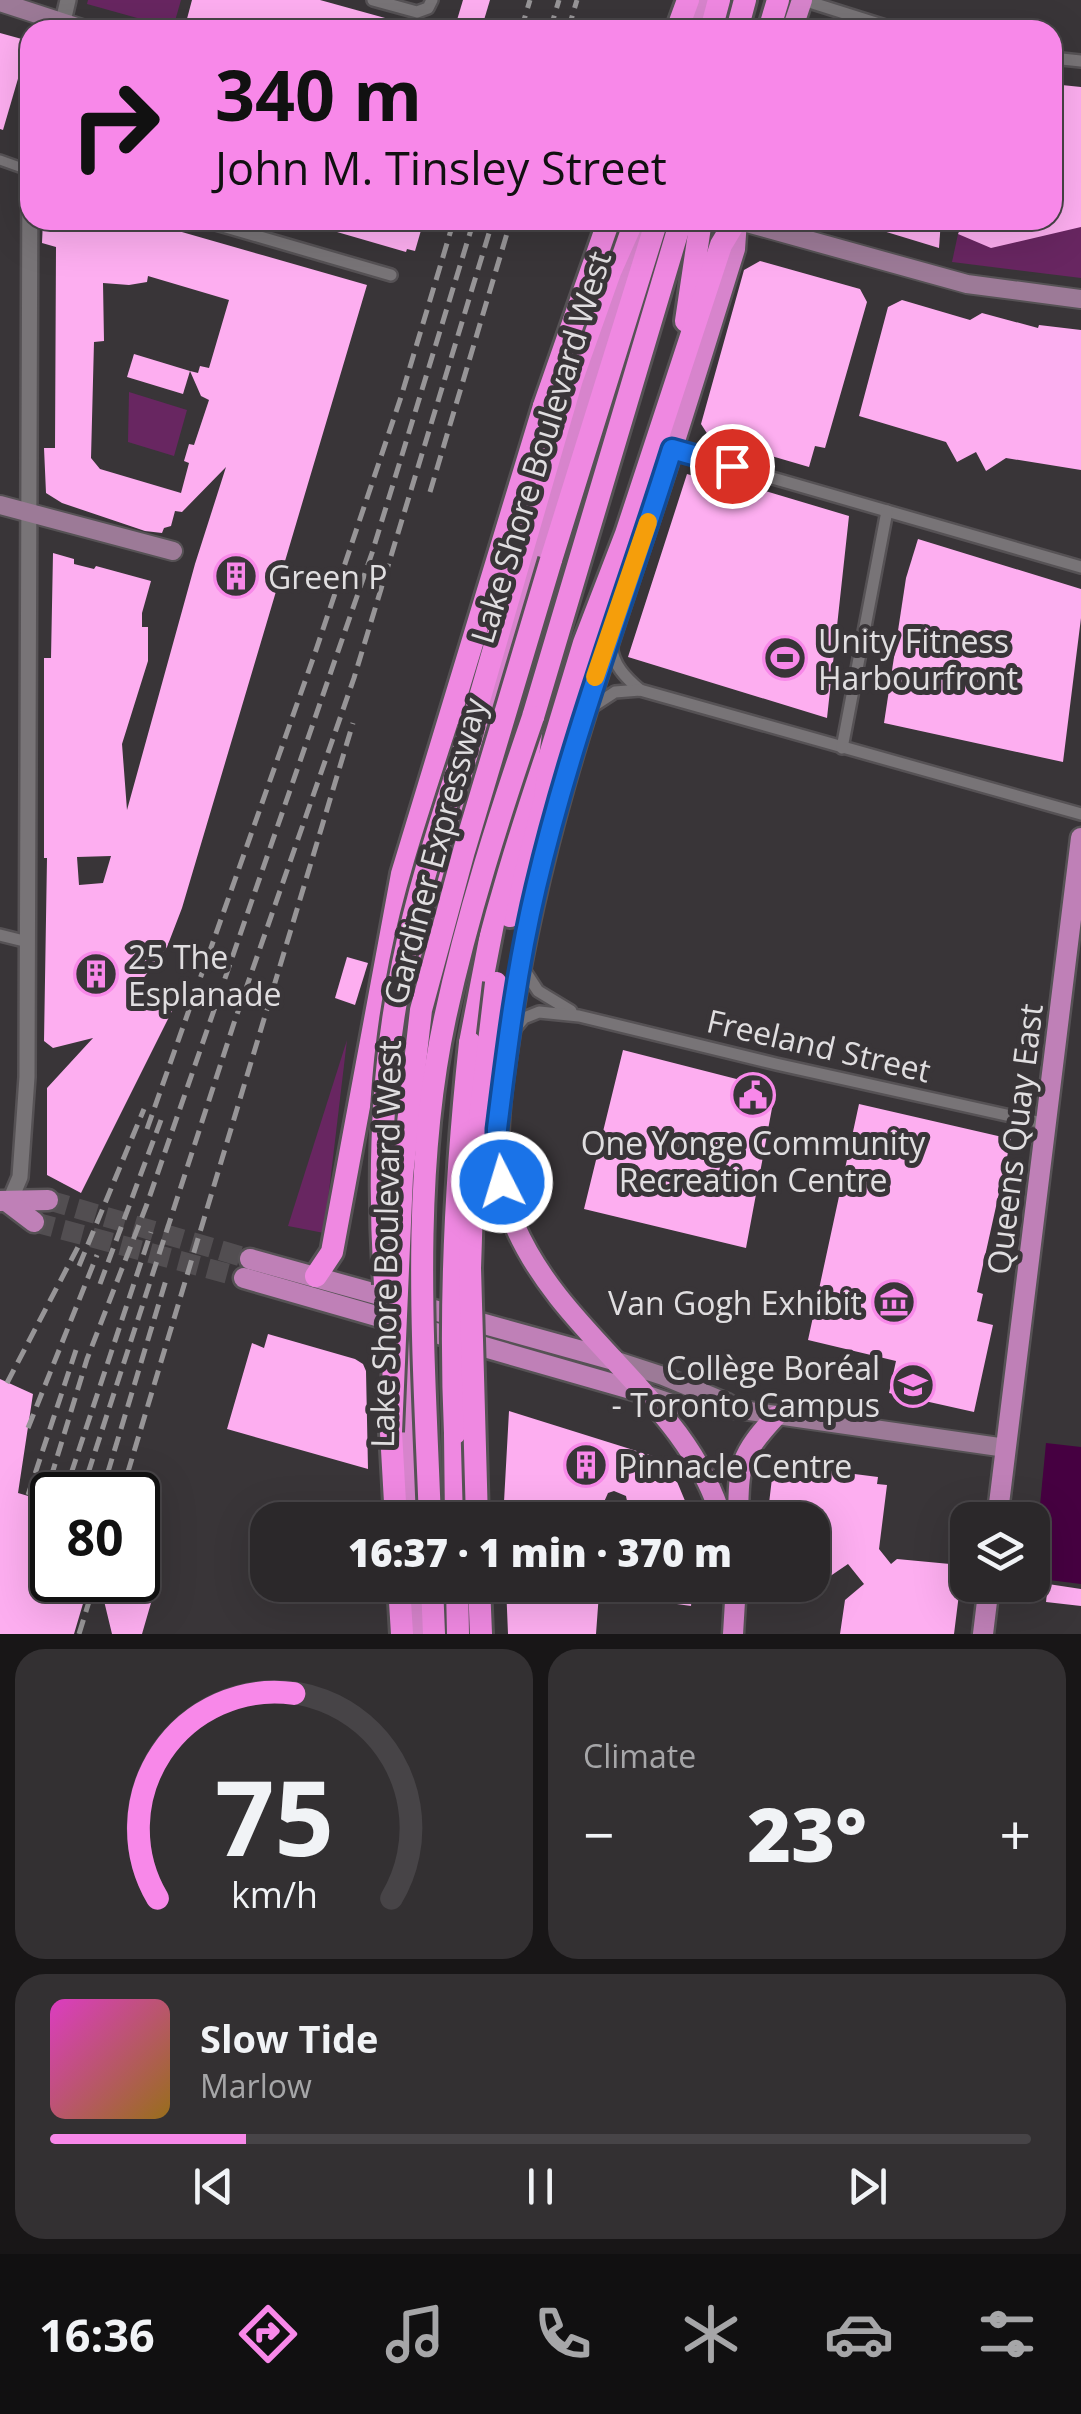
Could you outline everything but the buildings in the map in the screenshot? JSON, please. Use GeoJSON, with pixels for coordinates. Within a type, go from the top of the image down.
{"type":"FeatureCollection","features":[{"type":"Feature","properties":{"kind":"highway"},"geometry":{"type":"LineString","coordinates":[[784,20],[802,0]]}},
{"type":"Feature","properties":{"kind":"highway"},"geometry":{"type":"LineString","coordinates":[[600,230],[610,272]]}},
{"type":"Feature","properties":{"kind":"highway"},"geometry":{"type":"LineString","coordinates":[[316,1276],[330,1258],[335,1241],[402,874],[544,406],[606,230]]}},
{"type":"Feature","properties":{"kind":"highway"},"geometry":{"type":"LineString","coordinates":[[391,1432],[381,1146],[387,1062],[403,964],[429,860],[572,379],[610,272],[631,230]]}},
{"type":"Feature","properties":{"kind":"highway","name":"Lake Shore Boulevard West"},"geometry":{"type":"LineString","coordinates":[[412,1502],[407,1326],[420,1012],[432,912],[633,230]]}},
{"type":"Feature","properties":{"kind":"highway","name":"Gardiner Expressway"},"geometry":{"type":"LineString","coordinates":[[395,1502],[391,1432],[402,1176],[421,1010],[464,851],[654,230]]}},
{"type":"Feature","properties":{"kind":"highway","name":"Gardiner Expressway"},"geometry":{"type":"LineString","coordinates":[[430,1502],[424,1208],[431,1114],[449,1001],[487,857],[533,718],[677,230]]}},
{"type":"Feature","properties":{"kind":"highway"},"geometry":{"type":"LineString","coordinates":[[671,393],[686,326],[700,230]]}},
{"type":"Feature","properties":{"kind":"highway"},"geometry":{"type":"LineString","coordinates":[[476,1502],[470,1268],[472,1176],[496,984],[515,892],[584,643],[626,534],[721,245],[730,230]]}},
{"type":"Feature","properties":{"kind":"highway"},"geometry":{"type":"LineString","coordinates":[[714,1502],[692,1452],[547,1278],[515,1225],[497,1155],[509,1037],[535,890],[583,716],[672,449],[734,249],[735,230]]}},
{"type":"Feature","properties":{"kind":"highway"},"geometry":{"type":"LineString","coordinates":[[432,912],[444,780],[460,682]]}},
{"type":"Feature","properties":{"kind":"highway"},"geometry":{"type":"LineString","coordinates":[[456,1502],[451,1300],[458,1156],[470,1043],[503,872],[523,796],[533,718]]}},
{"type":"Feature","properties":{"kind":"highway"},"geometry":{"type":"LineString","coordinates":[[739,1502],[740,1465],[748,1449],[776,1416]]}},
{"type":"Feature","properties":{"kind":"highway"},"geometry":{"type":"LineString","coordinates":[[400,1602],[402,1634]]}},
{"type":"Feature","properties":{"kind":"highway"},"geometry":{"type":"LineString","coordinates":[[417,1602],[419,1634]]}},
{"type":"Feature","properties":{"kind":"highway"},"geometry":{"type":"LineString","coordinates":[[433,1602],[434,1634]]}},
{"type":"Feature","properties":{"kind":"highway"},"geometry":{"type":"LineString","coordinates":[[457,1602],[458,1634]]}},
{"type":"Feature","properties":{"kind":"highway"},"geometry":{"type":"LineString","coordinates":[[480,1602],[481,1634]]}},
{"type":"Feature","properties":{"kind":"highway"},"geometry":{"type":"LineString","coordinates":[[733,1634],[735,1602]]}},
{"type":"Feature","properties":{"kind":"main road"},"geometry":{"type":"LineString","coordinates":[[0,2],[46,20]]}},
{"type":"Feature","properties":{"kind":"main road"},"geometry":{"type":"LineString","coordinates":[[771,230],[967,284],[1081,299]]}},
{"type":"Feature","properties":{"kind":"main road"},"geometry":{"type":"LineString","coordinates":[[0,505],[173,551]]}},
{"type":"Feature","properties":{"kind":"main road","name":"Queens Quay East"},"geometry":{"type":"LineString","coordinates":[[999,1502],[1081,838]]}},
{"type":"Feature","properties":{"kind":"main road"},"geometry":{"type":"LineString","coordinates":[[4,1202],[48,1200]]}},
{"type":"Feature","properties":{"kind":"main road"},"geometry":{"type":"LineString","coordinates":[[4,1202],[34,1222]]}},
{"type":"Feature","properties":{"kind":"main road"},"geometry":{"type":"LineString","coordinates":[[742,1410],[657,1373],[614,1360],[316,1276],[247,1268],[407,1326],[677,1405],[742,1410],[1006,1448]]}},
{"type":"Feature","properties":{"kind":"main road"},"geometry":{"type":"LineString","coordinates":[[983,1634],[987,1602]]}},
{"type":"Feature","properties":{"kind":"street"},"geometry":{"type":"LineString","coordinates":[[373,0],[416,12],[428,8],[432,0]]}},
{"type":"Feature","properties":{"kind":"street"},"geometry":{"type":"LineString","coordinates":[[802,0],[866,20]]}},
{"type":"Feature","properties":{"kind":"street"},"geometry":{"type":"LineString","coordinates":[[4,1202],[20,1177],[27,1076],[29,230]]}},
{"type":"Feature","properties":{"kind":"street"},"geometry":{"type":"LineString","coordinates":[[237,230],[392,275]]}},
{"type":"Feature","properties":{"kind":"street"},"geometry":{"type":"LineString","coordinates":[[672,449],[1081,567]]}},
{"type":"Feature","properties":{"kind":"street"},"geometry":{"type":"LineString","coordinates":[[842,748],[886,511]]}},
{"type":"Feature","properties":{"kind":"street"},"geometry":{"type":"LineString","coordinates":[[610,634],[612,656],[624,676],[640,690]]}},
{"type":"Feature","properties":{"kind":"street"},"geometry":{"type":"LineString","coordinates":[[583,716],[615,692],[640,690],[1081,814]]}},
{"type":"Feature","properties":{"kind":"street"},"geometry":{"type":"LineString","coordinates":[[0,935],[28,942]]}},
{"type":"Feature","properties":{"kind":"street","name":"Freeland Street"},"geometry":{"type":"LineString","coordinates":[[520,962],[534,987],[579,1016]]}},
{"type":"Feature","properties":{"kind":"street","name":"Freeland Street"},"geometry":{"type":"LineString","coordinates":[[509,1037],[531,1014],[547,1011],[579,1016],[1047,1124]]}},
{"type":"Feature","properties":{"kind":"shaded area"},"geometry":{"type":"Polygon","coordinates":[[[88,0],[181,0],[175,20],[144,20],[87,4],[88,0]]]}},
{"type":"Feature","properties":{"kind":"shaded area"},"geometry":{"type":"Polygon","coordinates":[[[1081,227],[1081,278],[952,262],[958,234],[1081,227]]]}},
{"type":"Feature","properties":{"kind":"shaded area"},"geometry":{"type":"Polygon","coordinates":[[[129,392],[187,410],[174,456],[128,442],[129,392]]]}},
{"type":"Feature","properties":{"kind":"shaded area"},"geometry":{"type":"Polygon","coordinates":[[[347,1040],[324,1233],[288,1226],[347,1040]]]}},
{"type":"Feature","properties":{"kind":"shaded area"},"geometry":{"type":"Polygon","coordinates":[[[1046,1443],[1081,1447],[1081,1584],[1050,1580],[1050,1502],[1040,1502],[1046,1443]]]}},
{"type":"Feature","properties":{"kind":"tunnel"},"geometry":{"type":"LineString","coordinates":[[48,1200],[250,1259]]}},
{"type":"Feature","properties":{"kind":"tunnel"},"geometry":{"type":"LineString","coordinates":[[34,1222],[244,1278]]}},
{"type":"Feature","properties":{"kind":"railway"},"geometry":{"type":"LineString","coordinates":[[524,20],[530,0]]}},
{"type":"Feature","properties":{"kind":"railway"},"geometry":{"type":"LineString","coordinates":[[553,20],[559,0]]}},
{"type":"Feature","properties":{"kind":"railway"},"geometry":{"type":"LineString","coordinates":[[571,20],[577,0]]}},
{"type":"Feature","properties":{"kind":"railway"},"geometry":{"type":"LineString","coordinates":[[147,1129],[315,653],[401,397],[451,230]]}},
{"type":"Feature","properties":{"kind":"railway"},"geometry":{"type":"LineString","coordinates":[[53,1472],[87,1359],[147,1204],[372,553],[471,230]]}},
{"type":"Feature","properties":{"kind":"railway"},"geometry":{"type":"LineString","coordinates":[[88,1472],[234,1023],[354,678],[490,230]]}},
{"type":"Feature","properties":{"kind":"railway"},"geometry":{"type":"LineString","coordinates":[[430,492],[508,230]]}},
{"type":"Feature","properties":{"kind":"railway"},"geometry":{"type":"LineString","coordinates":[[128,1472],[353,723]]}},
{"type":"Feature","properties":{"kind":"railway"},"geometry":{"type":"LineString","coordinates":[[79,1266],[144,1109]]}},
{"type":"Feature","properties":{"kind":"railway"},"geometry":{"type":"LineString","coordinates":[[100,1284],[161,1120]]}},
{"type":"Feature","properties":{"kind":"railway"},"geometry":{"type":"LineString","coordinates":[[72,1472],[151,1232]]}},
{"type":"Feature","properties":{"kind":"railway"},"geometry":{"type":"LineString","coordinates":[[7,1383],[78,1247]]}},
{"type":"Feature","properties":{"kind":"railway"},"geometry":{"type":"LineString","coordinates":[[28,1428],[97,1255]]}},
{"type":"Feature","properties":{"kind":"railway"},"geometry":{"type":"LineString","coordinates":[[108,1472],[166,1280]]}},
{"type":"Feature","properties":{"kind":"railway"},"geometry":{"type":"LineString","coordinates":[[28,1495],[76,1350]]}},
{"type":"Feature","properties":{"kind":"railway"},"geometry":{"type":"LineString","coordinates":[[79,1634],[89,1602]]}},
{"type":"Feature","properties":{"kind":"slow traffic"},"geometry":{"type":"LineString","coordinates":[[595,677],[648,522]]}},
{"type":"Feature","properties":{"kind":"place","name":"Green P"},"geometry":{"type":"Point","coordinates":[236,576]}},
{"type":"Feature","properties":{"kind":"place","name":"Unity Fitness Harbourfront"},"geometry":{"type":"Point","coordinates":[785,658]}},
{"type":"Feature","properties":{"kind":"place","name":"25 The Esplanade"},"geometry":{"type":"Point","coordinates":[96,974]}},
{"type":"Feature","properties":{"kind":"place","name":"One Yonge Community Recreation Centre"},"geometry":{"type":"Point","coordinates":[753,1095]}},
{"type":"Feature","properties":{"kind":"place","name":"Van Gogh Exhibit"},"geometry":{"type":"Point","coordinates":[894,1302]}},
{"type":"Feature","properties":{"kind":"place","name":"Collège Boréal - Toronto Campus"},"geometry":{"type":"Point","coordinates":[913,1385]}},
{"type":"Feature","properties":{"kind":"place","name":"Pinnacle Centre"},"geometry":{"type":"Point","coordinates":[586,1465]}},
{"type":"Feature","properties":{"kind":"route"},"geometry":{"type":"LineString","coordinates":[[502,1182],[497,1129],[520,962],[556,806],[583,716],[672,449],[732,466]]}}]}
